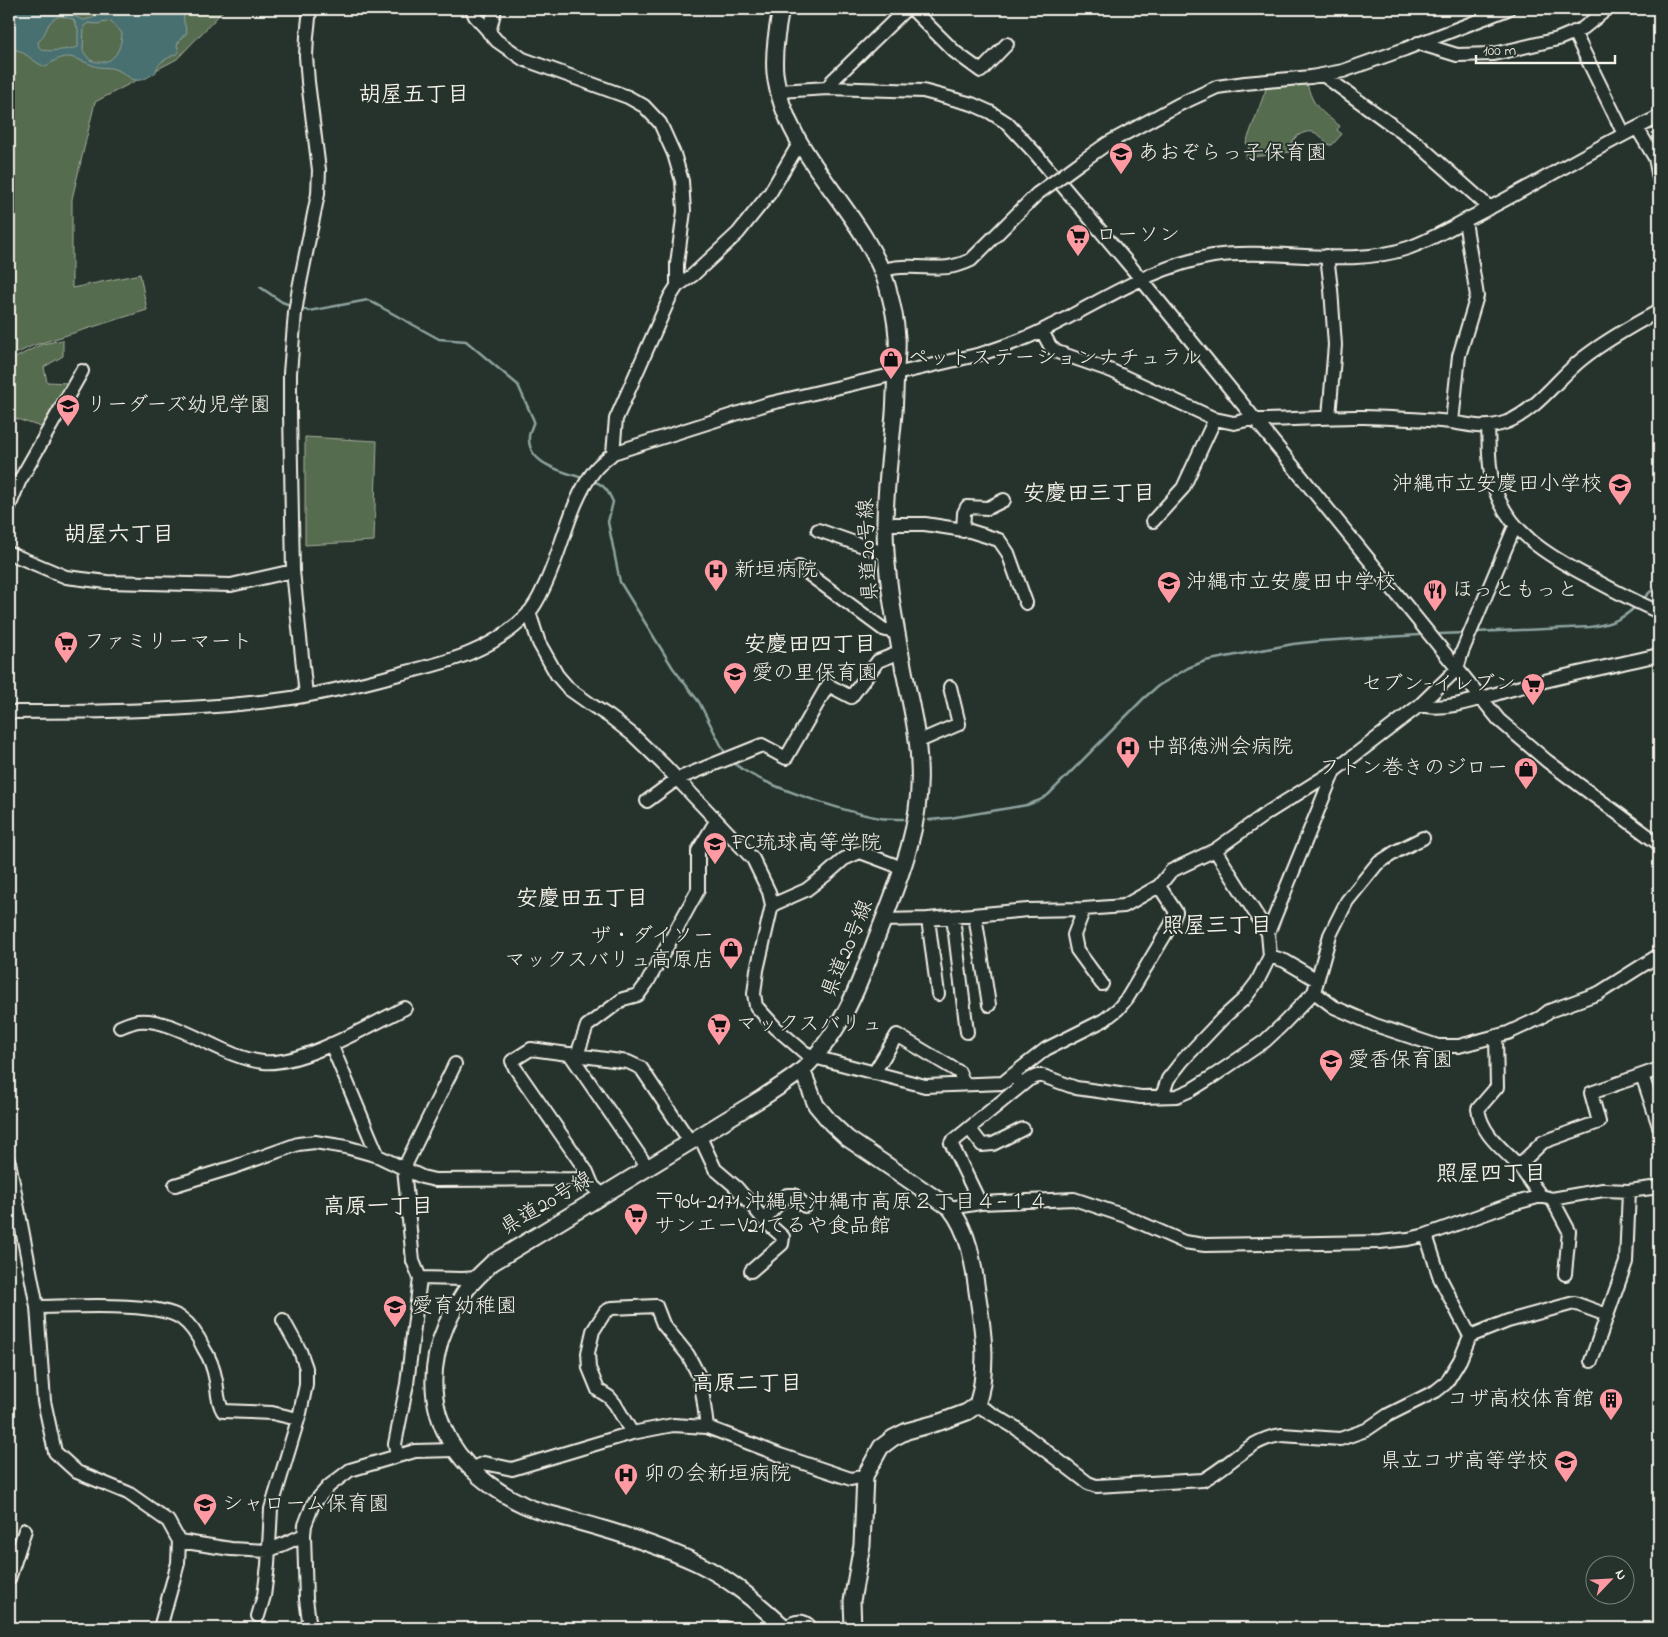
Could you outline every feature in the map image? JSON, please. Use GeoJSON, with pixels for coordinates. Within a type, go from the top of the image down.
{"type":"FeatureCollection","features":[{"type":"Feature","properties":{"kind":"main road","name":"県道20号線"},"geometry":{"type":"LineString","coordinates":[[781,9],[775,59],[779,91],[788,116],[800,142],[857,226],[882,270],[891,299],[896,326],[898,340],[886,496],[886,554],[900,652],[920,766],[916,825],[902,870],[862,976],[849,1005],[828,1039],[814,1057],[802,1070],[762,1098],[648,1168],[598,1190],[492,1262],[465,1291],[450,1316],[435,1355],[434,1388],[436,1404],[447,1435],[455,1450],[470,1469],[490,1486],[526,1506],[649,1543],[699,1564],[734,1585],[786,1628]]}},
{"type":"Feature","properties":{"kind":"main road"},"geometry":{"type":"LineString","coordinates":[[802,1070],[816,1105],[831,1123],[847,1138],[950,1208],[960,1220],[971,1253],[984,1334],[984,1369],[977,1404],[967,1412],[907,1431],[893,1438],[881,1447],[865,1476],[862,1545],[852,1601],[853,1628]]}},
{"type":"Feature","properties":{"kind":"main road"},"geometry":{"type":"LineString","coordinates":[[786,1628],[799,1623],[805,1624],[809,1628]]}},
{"type":"Feature","properties":{"kind":"street"},"geometry":{"type":"LineString","coordinates":[[306,695],[293,571],[290,373],[296,307],[318,194],[319,170],[306,56],[310,9]]}},
{"type":"Feature","properties":{"kind":"street"},"geometry":{"type":"LineString","coordinates":[[472,9],[475,16],[497,41],[523,59],[628,97],[644,106],[660,122],[674,154],[682,180],[684,211],[677,264],[677,286]]}},
{"type":"Feature","properties":{"kind":"street"},"geometry":{"type":"LineString","coordinates":[[489,33],[495,9]]}},
{"type":"Feature","properties":{"kind":"street"},"geometry":{"type":"LineString","coordinates":[[828,88],[832,81],[906,9]]}},
{"type":"Feature","properties":{"kind":"street"},"geometry":{"type":"LineString","coordinates":[[912,9],[954,52],[980,71],[1007,44]]}},
{"type":"Feature","properties":{"kind":"street"},"geometry":{"type":"LineString","coordinates":[[1418,44],[1457,55],[1494,54],[1558,40],[1582,29],[1607,9]]}},
{"type":"Feature","properties":{"kind":"street"},"geometry":{"type":"LineString","coordinates":[[882,270],[902,267],[945,268],[960,265],[971,260],[1037,194],[1081,162],[1117,138],[1178,105],[1217,87],[1343,71],[1503,10]]}},
{"type":"Feature","properties":{"kind":"street"},"geometry":{"type":"LineString","coordinates":[[1574,32],[1624,134]]}},
{"type":"Feature","properties":{"kind":"street"},"geometry":{"type":"LineString","coordinates":[[1323,75],[1418,144],[1490,208]]}},
{"type":"Feature","properties":{"kind":"street"},"geometry":{"type":"LineString","coordinates":[[779,91],[828,88],[923,91],[954,98],[990,112],[1007,123],[1035,153],[1141,279],[1499,720],[1522,741],[1659,844]]}},
{"type":"Feature","properties":{"kind":"street"},"geometry":{"type":"LineString","coordinates":[[9,712],[146,712],[269,701],[361,685],[475,652],[512,630],[530,612],[552,572],[579,496],[588,480],[613,453],[767,404],[981,354],[1015,343],[1042,331],[1141,279],[1188,262],[1213,256],[1265,254],[1353,257],[1390,253],[1410,248],[1490,208],[1624,134],[1659,117]]}},
{"type":"Feature","properties":{"kind":"street"},"geometry":{"type":"LineString","coordinates":[[1638,128],[1655,158],[1659,178]]}},
{"type":"Feature","properties":{"kind":"street"},"geometry":{"type":"LineString","coordinates":[[613,453],[616,419],[663,310],[677,286],[692,275],[738,233],[770,193],[800,142]]}},
{"type":"Feature","properties":{"kind":"street"},"geometry":{"type":"LineString","coordinates":[[1452,422],[1460,356],[1477,296],[1465,221]]}},
{"type":"Feature","properties":{"kind":"street"},"geometry":{"type":"LineString","coordinates":[[1327,256],[1332,289],[1335,345],[1329,417]]}},
{"type":"Feature","properties":{"kind":"street"},"geometry":{"type":"LineString","coordinates":[[1042,331],[1050,346],[1057,352],[1112,370],[1215,419],[1234,423],[1246,420],[1329,417],[1452,422],[1475,427],[1506,422],[1523,413],[1582,359],[1628,328],[1659,311]]}},
{"type":"Feature","properties":{"kind":"street"},"geometry":{"type":"LineString","coordinates":[[9,507],[19,482],[82,371]]}},
{"type":"Feature","properties":{"kind":"street"},"geometry":{"type":"LineString","coordinates":[[1153,521],[1183,488],[1215,419]]}},
{"type":"Feature","properties":{"kind":"street"},"geometry":{"type":"LineString","coordinates":[[1488,426],[1493,483],[1502,506],[1516,526],[1533,543],[1554,558],[1629,599],[1659,612]]}},
{"type":"Feature","properties":{"kind":"street"},"geometry":{"type":"LineString","coordinates":[[964,530],[964,513],[967,507],[988,508],[1004,500]]}},
{"type":"Feature","properties":{"kind":"street"},"geometry":{"type":"LineString","coordinates":[[885,524],[924,524],[964,530],[999,540],[1008,553],[1026,603]]}},
{"type":"Feature","properties":{"kind":"street"},"geometry":{"type":"LineString","coordinates":[[883,920],[953,917],[1028,910],[1124,906],[1159,886],[1171,871],[1215,850],[1267,813],[1334,771],[1420,705],[1457,669],[1462,652],[1516,526]]}},
{"type":"Feature","properties":{"kind":"street"},"geometry":{"type":"LineString","coordinates":[[818,530],[886,554]]}},
{"type":"Feature","properties":{"kind":"street"},"geometry":{"type":"LineString","coordinates":[[9,553],[66,577],[107,582],[231,584],[293,571]]}},
{"type":"Feature","properties":{"kind":"street"},"geometry":{"type":"LineString","coordinates":[[799,567],[883,629],[897,633]]}},
{"type":"Feature","properties":{"kind":"street"},"geometry":{"type":"LineString","coordinates":[[530,612],[540,643],[557,675],[570,689],[610,716],[633,735],[677,778],[753,859],[770,892],[772,905],[757,970],[754,994],[756,1006],[776,1028],[804,1052],[814,1057],[925,1086],[1003,1083],[1046,1049],[1104,1020],[1118,1009],[1128,997],[1171,925],[1176,912],[1159,886]]}},
{"type":"Feature","properties":{"kind":"street"},"geometry":{"type":"LineString","coordinates":[[647,801],[677,778],[762,745],[786,758],[828,685],[851,696],[878,660],[900,652]]}},
{"type":"Feature","properties":{"kind":"street"},"geometry":{"type":"LineString","coordinates":[[1420,705],[1433,708],[1482,699],[1512,689],[1659,654]]}},
{"type":"Feature","properties":{"kind":"street"},"geometry":{"type":"LineString","coordinates":[[917,742],[959,724],[950,687]]}},
{"type":"Feature","properties":{"kind":"street"},"geometry":{"type":"LineString","coordinates":[[1162,1096],[1168,1079],[1183,1060],[1244,999],[1257,982],[1270,956],[1268,933],[1334,771]]}},
{"type":"Feature","properties":{"kind":"street"},"geometry":{"type":"LineString","coordinates":[[573,1054],[586,1026],[623,999],[638,994],[647,983],[698,890],[698,852],[716,821]]}},
{"type":"Feature","properties":{"kind":"street"},"geometry":{"type":"LineString","coordinates":[[980,1203],[951,1143],[969,1128],[1033,1078],[1044,1076],[1076,1088],[1141,1097],[1177,1096],[1191,1090],[1215,1075],[1265,1040],[1281,1026],[1316,986],[1330,935],[1347,901],[1377,864],[1397,850],[1423,838]]}},
{"type":"Feature","properties":{"kind":"street"},"geometry":{"type":"LineString","coordinates":[[1215,850],[1268,933]]}},
{"type":"Feature","properties":{"kind":"street"},"geometry":{"type":"LineString","coordinates":[[772,905],[806,890],[844,859],[860,852],[892,864],[902,870]]}},
{"type":"Feature","properties":{"kind":"street"},"geometry":{"type":"LineString","coordinates":[[1084,909],[1074,935],[1077,950],[1102,984]]}},
{"type":"Feature","properties":{"kind":"street"},"geometry":{"type":"LineString","coordinates":[[975,915],[989,1005]]}},
{"type":"Feature","properties":{"kind":"street"},"geometry":{"type":"LineString","coordinates":[[953,917],[967,1032]]}},
{"type":"Feature","properties":{"kind":"street"},"geometry":{"type":"LineString","coordinates":[[928,918],[938,994]]}},
{"type":"Feature","properties":{"kind":"street"},"geometry":{"type":"LineString","coordinates":[[1270,956],[1285,961],[1316,986],[1334,1007],[1375,1026],[1438,1046],[1459,1046],[1508,1033],[1540,1018],[1549,1010],[1599,993],[1659,955]]}},
{"type":"Feature","properties":{"kind":"street"},"geometry":{"type":"LineString","coordinates":[[120,1027],[137,1021],[156,1022],[176,1029],[218,1049],[250,1060],[280,1062],[301,1057],[405,1008]]}},
{"type":"Feature","properties":{"kind":"street"},"geometry":{"type":"LineString","coordinates":[[874,1073],[897,1035],[959,1072],[964,1084]]}},
{"type":"Feature","properties":{"kind":"street"},"geometry":{"type":"LineString","coordinates":[[1496,1036],[1498,1087],[1478,1109],[1479,1116],[1486,1131],[1498,1148],[1518,1166],[1528,1180],[1547,1198],[1569,1231],[1566,1274]]}},
{"type":"Feature","properties":{"kind":"street"},"geometry":{"type":"LineString","coordinates":[[331,1044],[378,1156]]}},
{"type":"Feature","properties":{"kind":"street"},"geometry":{"type":"LineString","coordinates":[[598,1190],[515,1068],[512,1061],[531,1049],[628,1062],[641,1068],[715,1169],[736,1187],[764,1219],[783,1237],[782,1244],[751,1271]]}},
{"type":"Feature","properties":{"kind":"street"},"geometry":{"type":"LineString","coordinates":[[573,1054],[648,1168]]}},
{"type":"Feature","properties":{"kind":"street"},"geometry":{"type":"LineString","coordinates":[[397,1456],[395,1444],[407,1384],[420,1278],[413,1261],[404,1168],[455,1064]]}},
{"type":"Feature","properties":{"kind":"street"},"geometry":{"type":"LineString","coordinates":[[1518,1166],[1543,1142],[1599,1122],[1591,1093],[1659,1069]]}},
{"type":"Feature","properties":{"kind":"street"},"geometry":{"type":"LineString","coordinates":[[1014,1074],[1022,1086]]}},
{"type":"Feature","properties":{"kind":"street"},"geometry":{"type":"LineString","coordinates":[[1642,1075],[1659,1126]]}},
{"type":"Feature","properties":{"kind":"street"},"geometry":{"type":"LineString","coordinates":[[969,1128],[982,1145],[993,1144],[1023,1129]]}},
{"type":"Feature","properties":{"kind":"street"},"geometry":{"type":"LineString","coordinates":[[175,1185],[234,1167],[298,1144],[315,1142],[346,1147],[378,1156],[422,1177],[435,1180],[585,1179],[598,1190]]}},
{"type":"Feature","properties":{"kind":"street"},"geometry":{"type":"LineString","coordinates":[[9,1162],[37,1307],[44,1401],[55,1452],[77,1472],[128,1493],[168,1521],[179,1541],[178,1563],[160,1628]]}},
{"type":"Feature","properties":{"kind":"street"},"geometry":{"type":"LineString","coordinates":[[950,1208],[980,1203],[1074,1199],[1125,1216],[1184,1242],[1205,1245],[1380,1242],[1426,1235],[1509,1205],[1603,1190],[1629,1191],[1659,1187]]}},
{"type":"Feature","properties":{"kind":"street"},"geometry":{"type":"LineString","coordinates":[[1592,1361],[1626,1262],[1629,1191]]}},
{"type":"Feature","properties":{"kind":"street"},"geometry":{"type":"LineString","coordinates":[[764,1219],[787,1194],[794,1195],[806,1206]]}},
{"type":"Feature","properties":{"kind":"street"},"geometry":{"type":"LineString","coordinates":[[1426,1235],[1440,1278],[1470,1336]]}},
{"type":"Feature","properties":{"kind":"street"},"geometry":{"type":"LineString","coordinates":[[420,1278],[478,1278]]}},
{"type":"Feature","properties":{"kind":"street"},"geometry":{"type":"LineString","coordinates":[[977,1404],[1016,1428],[1088,1483],[1096,1486],[1203,1480],[1214,1474],[1246,1449],[1259,1441],[1274,1436],[1340,1439],[1366,1430],[1388,1415],[1446,1384],[1460,1360],[1470,1336],[1508,1321],[1574,1303],[1607,1315]]}},
{"type":"Feature","properties":{"kind":"street"},"geometry":{"type":"LineString","coordinates":[[632,1433],[615,1404],[609,1397],[598,1390],[589,1368],[588,1353],[593,1331],[605,1312],[612,1308],[656,1306],[663,1324],[688,1355],[698,1376],[704,1397],[707,1427]]}},
{"type":"Feature","properties":{"kind":"street"},"geometry":{"type":"LineString","coordinates":[[37,1307],[131,1307],[159,1310],[181,1318],[191,1328],[205,1349],[212,1368],[219,1404],[223,1411],[272,1413],[298,1419]]}},
{"type":"Feature","properties":{"kind":"street"},"geometry":{"type":"LineString","coordinates":[[258,1616],[264,1596],[270,1509],[298,1419],[306,1385],[306,1368],[300,1351],[283,1320]]}},
{"type":"Feature","properties":{"kind":"street"},"geometry":{"type":"LineString","coordinates":[[470,1469],[484,1463],[512,1469],[632,1433],[673,1425],[707,1427],[780,1455],[851,1479],[865,1476]]}},
{"type":"Feature","properties":{"kind":"street"},"geometry":{"type":"LineString","coordinates":[[310,1628],[306,1599],[304,1535],[305,1524],[313,1504],[329,1486],[350,1470],[415,1451],[455,1450]]}},
{"type":"Feature","properties":{"kind":"street"},"geometry":{"type":"LineString","coordinates":[[9,1579],[25,1530]]}},
{"type":"Feature","properties":{"kind":"street"},"geometry":{"type":"LineString","coordinates":[[179,1541],[232,1549],[268,1551],[304,1535]]}},
{"type":"Feature","properties":{"kind":"green space"},"geometry":{"type":"Polygon","coordinates":[[[9,9],[225,9],[177,59],[95,102],[72,199],[72,288],[140,274],[147,310],[32,346],[9,357],[9,9]]]}},
{"type":"Feature","properties":{"kind":"green space"},"geometry":{"type":"Polygon","coordinates":[[[1306,78],[1313,101],[1321,111],[1340,126],[1337,130],[1342,134],[1332,145],[1329,145],[1316,133],[1308,132],[1293,140],[1290,152],[1245,158],[1249,147],[1246,143],[1269,81],[1306,78]]]}},
{"type":"Feature","properties":{"kind":"green space"},"geometry":{"type":"Polygon","coordinates":[[[63,340],[63,356],[44,367],[47,382],[69,383],[41,427],[9,418],[9,361],[42,344],[63,340]]]}},
{"type":"Feature","properties":{"kind":"green space"},"geometry":{"type":"Polygon","coordinates":[[[305,437],[377,441],[374,541],[305,545],[305,437]]]}},
{"type":"Feature","properties":{"kind":"water"},"geometry":{"type":"Polygon","coordinates":[[[9,9],[51,9],[54,13],[67,13],[83,20],[92,18],[101,13],[103,9],[183,9],[187,33],[177,45],[179,52],[162,62],[156,72],[141,80],[131,79],[118,70],[97,67],[69,57],[58,59],[46,67],[24,53],[9,48],[9,9]],[[61,16],[52,20],[38,42],[41,49],[53,51],[78,47],[78,29],[73,19],[61,16]],[[111,21],[97,24],[88,23],[84,26],[83,51],[90,60],[104,62],[109,60],[114,57],[120,47],[122,33],[111,21]]]}},
{"type":"Feature","properties":{"kind":"waterway"},"geometry":{"type":"LineString","coordinates":[[260,287],[282,302],[293,306]]}},
{"type":"Feature","properties":{"kind":"waterway"},"geometry":{"type":"LineString","coordinates":[[300,308],[309,311],[368,300],[439,339],[466,341],[518,385],[534,421],[529,438],[531,449],[535,456],[549,466],[583,478]]}},
{"type":"Feature","properties":{"kind":"waterway"},"geometry":{"type":"LineString","coordinates":[[593,481],[606,489],[613,502],[608,522],[620,582],[673,668],[699,702],[726,755]]}},
{"type":"Feature","properties":{"kind":"waterway"},"geometry":{"type":"LineString","coordinates":[[1642,600],[1651,591],[1659,589]]}},
{"type":"Feature","properties":{"kind":"waterway"},"geometry":{"type":"LineString","coordinates":[[1475,632],[1590,627],[1615,621],[1626,615],[1636,606]]}},
{"type":"Feature","properties":{"kind":"waterway"},"geometry":{"type":"LineString","coordinates":[[1439,634],[1465,633]]}},
{"type":"Feature","properties":{"kind":"waterway"},"geometry":{"type":"LineString","coordinates":[[929,820],[1027,805],[1040,800],[1048,795],[1158,686],[1188,668],[1205,661],[1293,644],[1420,635]]}},
{"type":"Feature","properties":{"kind":"waterway"},"geometry":{"type":"LineString","coordinates":[[732,761],[743,770],[760,779],[802,796],[865,815],[903,819]]}},
{"type":"Feature","properties":{"kind":"place","name":"あおぞらっ子保育園"},"geometry":{"type":"Point","coordinates":[1121,175]}},
{"type":"Feature","properties":{"kind":"place","name":"ローソン"},"geometry":{"type":"Point","coordinates":[1078,257]}},
{"type":"Feature","properties":{"kind":"place","name":"ペットステーションナチュラル"},"geometry":{"type":"Point","coordinates":[891,380]}},
{"type":"Feature","properties":{"kind":"place","name":"リーダーズ幼児学園"},"geometry":{"type":"Point","coordinates":[68,427]}},
{"type":"Feature","properties":{"kind":"place","name":"沖縄市立安慶田小学校"},"geometry":{"type":"Point","coordinates":[1620,506]}},
{"type":"Feature","properties":{"kind":"place","name":"新垣病院"},"geometry":{"type":"Point","coordinates":[716,592]}},
{"type":"Feature","properties":{"kind":"place","name":"沖縄市立安慶田中学校"},"geometry":{"type":"Point","coordinates":[1169,604]}},
{"type":"Feature","properties":{"kind":"place","name":"ほっともっと"},"geometry":{"type":"Point","coordinates":[1435,612]}},
{"type":"Feature","properties":{"kind":"place","name":"ファミリーマート"},"geometry":{"type":"Point","coordinates":[66,664]}},
{"type":"Feature","properties":{"kind":"place","name":"愛の里保育園"},"geometry":{"type":"Point","coordinates":[735,695]}},
{"type":"Feature","properties":{"kind":"place","name":"セブン-イレブン"},"geometry":{"type":"Point","coordinates":[1533,706]}},
{"type":"Feature","properties":{"kind":"place","name":"中部徳洲会病院"},"geometry":{"type":"Point","coordinates":[1128,769]}},
{"type":"Feature","properties":{"kind":"place","name":"フトン巻きのジロー"},"geometry":{"type":"Point","coordinates":[1526,790]}},
{"type":"Feature","properties":{"kind":"place","name":"FC琉球高等学院"},"geometry":{"type":"Point","coordinates":[715,865]}},
{"type":"Feature","properties":{"kind":"place","name":"ザ・ダイソー マックスバリュ高原店"},"geometry":{"type":"Point","coordinates":[731,970]}},
{"type":"Feature","properties":{"kind":"place","name":"マックスバリュ"},"geometry":{"type":"Point","coordinates":[719,1046]}},
{"type":"Feature","properties":{"kind":"place","name":"愛香保育園"},"geometry":{"type":"Point","coordinates":[1331,1082]}},
{"type":"Feature","properties":{"kind":"place","name":"〒904-2171 沖縄県沖縄市高原２丁目４−１４ サンエーV21てるや食品館"},"geometry":{"type":"Point","coordinates":[636,1236]}},
{"type":"Feature","properties":{"kind":"place","name":"愛育幼稚園"},"geometry":{"type":"Point","coordinates":[395,1328]}},
{"type":"Feature","properties":{"kind":"place","name":"コザ高校体育館"},"geometry":{"type":"Point","coordinates":[1611,1421]}},
{"type":"Feature","properties":{"kind":"place","name":"県立コザ高等学校"},"geometry":{"type":"Point","coordinates":[1566,1483]}},
{"type":"Feature","properties":{"kind":"place","name":"卯の会新垣病院"},"geometry":{"type":"Point","coordinates":[626,1496]}},
{"type":"Feature","properties":{"kind":"place","name":"シャローム保育園"},"geometry":{"type":"Point","coordinates":[205,1526]}},
{"type":"Feature","properties":{"kind":"district","name":"胡屋五丁目"},"geometry":{"type":"Point","coordinates":[414,96]}},
{"type":"Feature","properties":{"kind":"district","name":"安慶田三丁目"},"geometry":{"type":"Point","coordinates":[1089,495]}},
{"type":"Feature","properties":{"kind":"district","name":"胡屋六丁目"},"geometry":{"type":"Point","coordinates":[119,536]}},
{"type":"Feature","properties":{"kind":"district","name":"安慶田四丁目"},"geometry":{"type":"Point","coordinates":[810,646]}},
{"type":"Feature","properties":{"kind":"district","name":"安慶田五丁目"},"geometry":{"type":"Point","coordinates":[582,900]}},
{"type":"Feature","properties":{"kind":"district","name":"照屋三丁目"},"geometry":{"type":"Point","coordinates":[1217,927]}},
{"type":"Feature","properties":{"kind":"district","name":"照屋四丁目"},"geometry":{"type":"Point","coordinates":[1491,1175]}},
{"type":"Feature","properties":{"kind":"district","name":"高原一丁目"},"geometry":{"type":"Point","coordinates":[378,1208]}},
{"type":"Feature","properties":{"kind":"district","name":"高原二丁目"},"geometry":{"type":"Point","coordinates":[747,1385]}}]}
